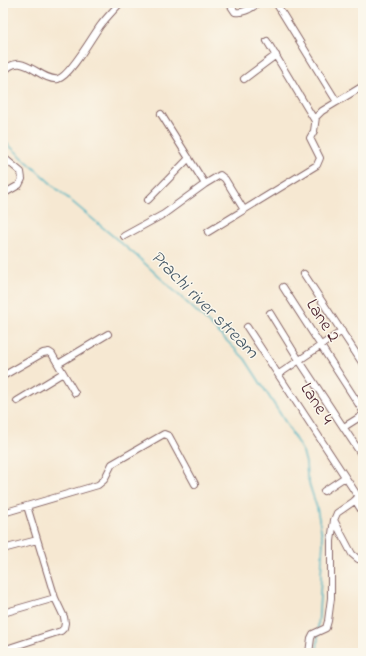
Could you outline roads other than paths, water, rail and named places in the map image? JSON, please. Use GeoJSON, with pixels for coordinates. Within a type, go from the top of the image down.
{"type":"FeatureCollection","features":[{"type":"Feature","properties":{"kind":"street"},"geometry":{"type":"LineString","coordinates":[[3,73],[10,66],[22,64],[51,78],[58,79],[63,77],[74,65],[100,26],[120,3]]}},
{"type":"Feature","properties":{"kind":"street"},"geometry":{"type":"LineString","coordinates":[[229,3],[235,12],[239,13],[260,3]]}},
{"type":"Feature","properties":{"kind":"street"},"geometry":{"type":"LineString","coordinates":[[276,3],[337,102]]}},
{"type":"Feature","properties":{"kind":"street"},"geometry":{"type":"LineString","coordinates":[[267,41],[315,121]]}},
{"type":"Feature","properties":{"kind":"street"},"geometry":{"type":"LineString","coordinates":[[244,79],[276,55]]}},
{"type":"Feature","properties":{"kind":"street"},"geometry":{"type":"LineString","coordinates":[[208,232],[317,165],[320,158],[310,140],[314,131],[316,117],[322,111],[363,86]]}},
{"type":"Feature","properties":{"kind":"street"},"geometry":{"type":"LineString","coordinates":[[161,114],[205,184]]}},
{"type":"Feature","properties":{"kind":"street"},"geometry":{"type":"LineString","coordinates":[[3,157],[20,172],[22,179],[19,185],[3,194]]}},
{"type":"Feature","properties":{"kind":"street"},"geometry":{"type":"LineString","coordinates":[[148,200],[189,158]]}},
{"type":"Feature","properties":{"kind":"street"},"geometry":{"type":"LineString","coordinates":[[124,236],[164,214],[216,176],[222,176],[244,210]]}},
{"type":"Feature","properties":{"kind":"street"},"geometry":{"type":"LineString","coordinates":[[304,274],[363,364]]}},
{"type":"Feature","properties":{"kind":"street","name":"Lane 2"},"geometry":{"type":"LineString","coordinates":[[282,287],[363,411]]}},
{"type":"Feature","properties":{"kind":"street"},"geometry":{"type":"LineString","coordinates":[[270,313],[363,457]]}},
{"type":"Feature","properties":{"kind":"street","name":"Lane 4"},"geometry":{"type":"LineString","coordinates":[[247,327],[359,498],[363,513]]}},
{"type":"Feature","properties":{"kind":"street"},"geometry":{"type":"LineString","coordinates":[[279,374],[342,331]]}},
{"type":"Feature","properties":{"kind":"street"},"geometry":{"type":"LineString","coordinates":[[58,364],[108,334]]}},
{"type":"Feature","properties":{"kind":"street"},"geometry":{"type":"LineString","coordinates":[[3,376],[46,352],[52,354],[75,394]]}},
{"type":"Feature","properties":{"kind":"street"},"geometry":{"type":"LineString","coordinates":[[17,401],[63,373]]}},
{"type":"Feature","properties":{"kind":"street"},"geometry":{"type":"LineString","coordinates":[[344,427],[363,415]]}},
{"type":"Feature","properties":{"kind":"street"},"geometry":{"type":"LineString","coordinates":[[3,513],[98,485],[104,480],[112,464],[164,434],[169,436],[195,484]]}},
{"type":"Feature","properties":{"kind":"street"},"geometry":{"type":"LineString","coordinates":[[324,491],[345,477]]}},
{"type":"Feature","properties":{"kind":"street"},"geometry":{"type":"LineString","coordinates":[[309,653],[313,634],[324,629],[328,621],[330,606],[331,541],[334,520],[337,513],[359,498]]}},
{"type":"Feature","properties":{"kind":"street"},"geometry":{"type":"LineString","coordinates":[[3,650],[61,631],[64,628],[64,617],[55,598],[27,506]]}},
{"type":"Feature","properties":{"kind":"street"},"geometry":{"type":"LineString","coordinates":[[334,520],[352,554],[360,560]]}},
{"type":"Feature","properties":{"kind":"street"},"geometry":{"type":"LineString","coordinates":[[3,549],[37,540]]}},
{"type":"Feature","properties":{"kind":"street"},"geometry":{"type":"LineString","coordinates":[[3,613],[55,598]]}},
{"type":"Feature","properties":{"kind":"waterway","name":"Prachi river stream"},"geometry":{"type":"LineString","coordinates":[[3,140],[57,189],[139,258],[245,359],[303,452],[306,463],[307,477],[317,508],[323,541],[318,629]]}},
{"type":"Feature","properties":{"kind":"waterway","name":"Prachi river stream"},"geometry":{"type":"LineString","coordinates":[[317,653],[318,635]]}}]}
